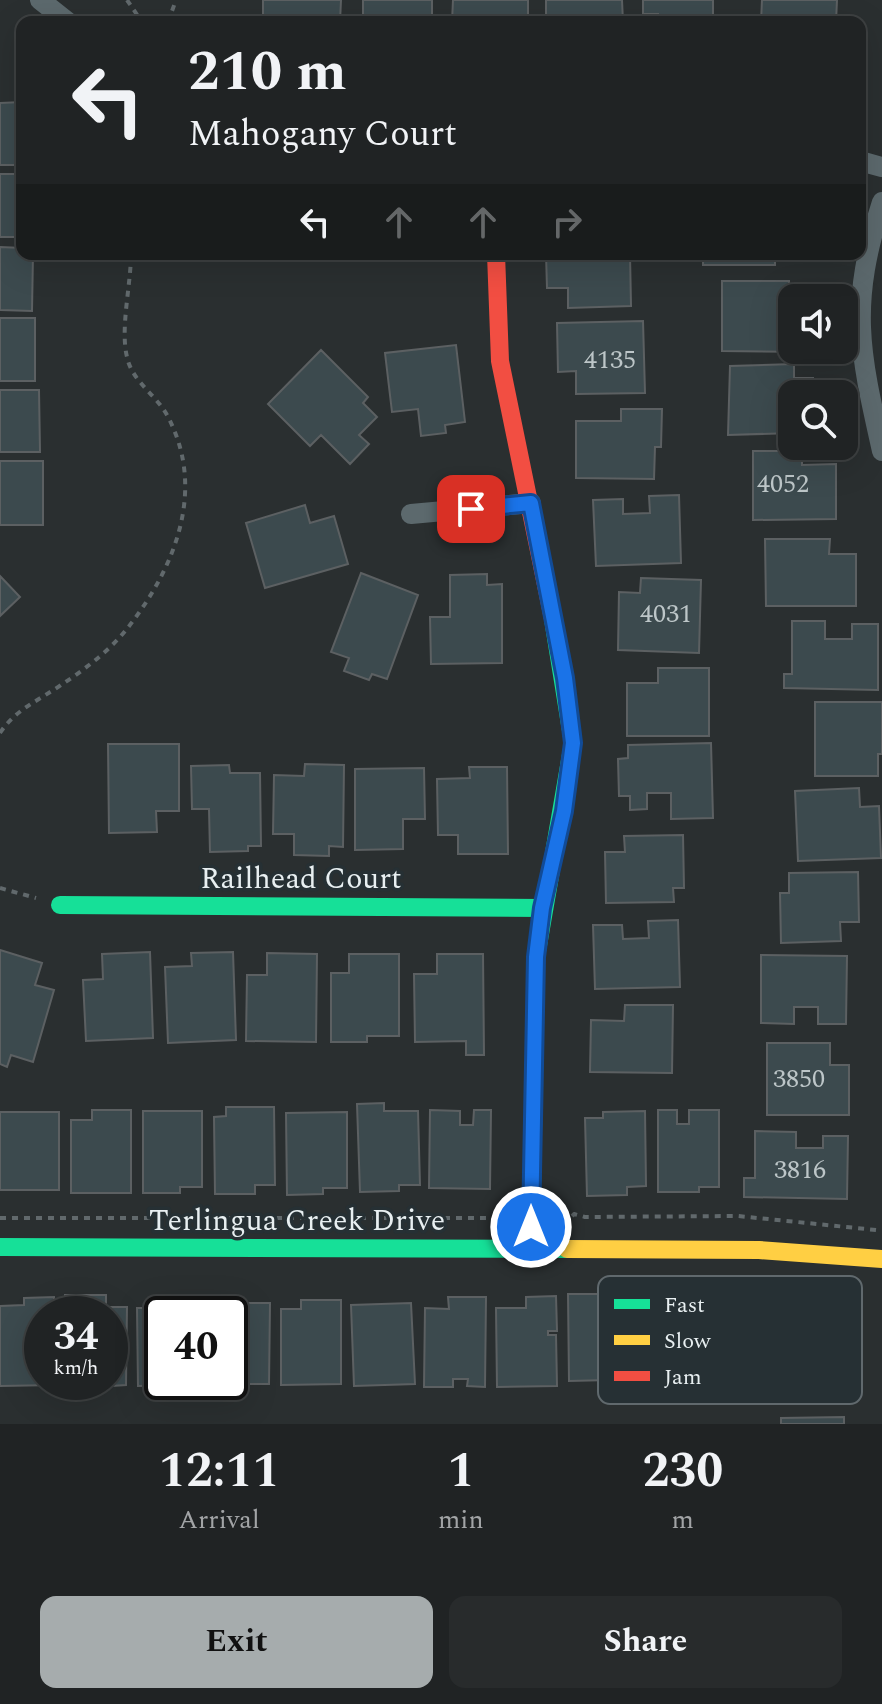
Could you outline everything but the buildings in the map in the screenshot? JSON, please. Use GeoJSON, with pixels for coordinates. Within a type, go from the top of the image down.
{"type":"FeatureCollection","features":[{"type":"Feature","properties":{"kind":"street"},"geometry":{"type":"LineString","coordinates":[[40,0],[60,16]]}},
{"type":"Feature","properties":{"kind":"street"},"geometry":{"type":"LineString","coordinates":[[882,202],[864,268],[859,311],[862,357],[882,451]]}},
{"type":"Feature","properties":{"kind":"street"},"geometry":{"type":"LineString","coordinates":[[496,260],[500,361],[565,678],[573,743],[564,811],[542,908],[533,1017],[531,1249]]}},
{"type":"Feature","properties":{"kind":"street"},"geometry":{"type":"LineString","coordinates":[[411,514],[531,503]]}},
{"type":"Feature","properties":{"kind":"street","name":"Railhead Court"},"geometry":{"type":"LineString","coordinates":[[60,905],[542,908]]}},
{"type":"Feature","properties":{"kind":"street","name":"Terlingua Creek Drive"},"geometry":{"type":"LineString","coordinates":[[0,1247],[759,1250],[882,1259]]}},
{"type":"Feature","properties":{"kind":"path"},"geometry":{"type":"LineString","coordinates":[[0,733],[13,715],[62,685],[124,633],[155,589],[178,545],[185,492],[179,445],[167,415],[138,380],[126,357],[131,260]]}},
{"type":"Feature","properties":{"kind":"path"},"geometry":{"type":"LineString","coordinates":[[0,888],[60,905]]}},
{"type":"Feature","properties":{"kind":"path"},"geometry":{"type":"LineString","coordinates":[[562,1227],[574,1214],[585,1217],[738,1216],[876,1230]]}},
{"type":"Feature","properties":{"kind":"path"},"geometry":{"type":"LineString","coordinates":[[0,1218],[496,1218],[512,1227]]}},
{"type":"Feature","properties":{"kind":"traffic: fast"},"geometry":{"type":"LineString","coordinates":[[531,1249],[536,957],[573,743],[553,619]]}},
{"type":"Feature","properties":{"kind":"traffic: fast"},"geometry":{"type":"LineString","coordinates":[[60,905],[542,908]]}},
{"type":"Feature","properties":{"kind":"traffic: fast"},"geometry":{"type":"LineString","coordinates":[[0,1247],[567,1249]]}},
{"type":"Feature","properties":{"kind":"traffic: slow"},"geometry":{"type":"LineString","coordinates":[[567,1249],[759,1250],[882,1259]]}},
{"type":"Feature","properties":{"kind":"traffic: jam"},"geometry":{"type":"LineString","coordinates":[[496,260],[500,361],[553,619]]}},
{"type":"Feature","properties":{"kind":"route"},"geometry":{"type":"LineString","coordinates":[[471,509],[531,503],[565,678],[573,743],[564,811],[542,908],[536,957],[531,1227]]}}]}
